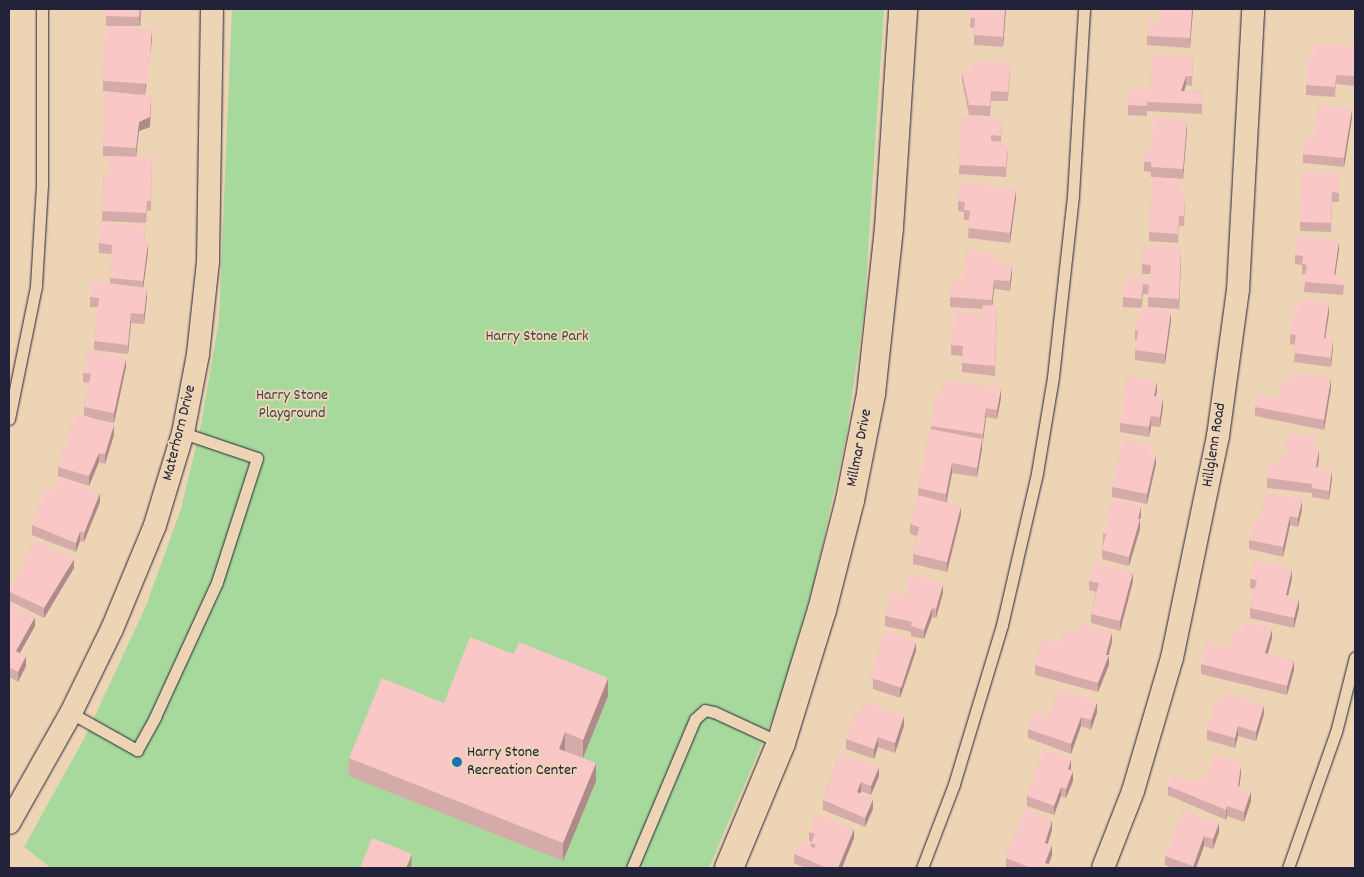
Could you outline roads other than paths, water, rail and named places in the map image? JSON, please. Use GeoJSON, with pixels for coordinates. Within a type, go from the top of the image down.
{"type":"FeatureCollection","features":[{"type":"Feature","properties":{"kind":"street","name":"Materhorn Drive"},"geometry":{"type":"LineString","coordinates":[[9,823],[71,713],[112,629],[155,525],[183,433],[198,354],[208,262],[212,9]]}},
{"type":"Feature","properties":{"kind":"street","name":"Millmar Drive"},"geometry":{"type":"LineString","coordinates":[[729,868],[781,743],[834,564],[871,394],[889,228],[903,9]]}},
{"type":"Feature","properties":{"kind":"street","name":"Hillglenn Road"},"geometry":{"type":"LineString","coordinates":[[1103,868],[1133,791],[1172,658],[1218,436],[1238,290],[1253,9]]}},
{"type":"Feature","properties":{"kind":"lane"},"geometry":{"type":"LineString","coordinates":[[9,419],[36,286],[42,184],[42,9]]}},
{"type":"Feature","properties":{"kind":"lane"},"geometry":{"type":"LineString","coordinates":[[922,868],[954,784],[1002,625],[1037,473],[1053,377],[1074,195],[1084,9]]}},
{"type":"Feature","properties":{"kind":"lane"},"geometry":{"type":"LineString","coordinates":[[71,713],[137,750],[155,718],[217,582],[257,458],[183,433]]}},
{"type":"Feature","properties":{"kind":"lane"},"geometry":{"type":"LineString","coordinates":[[1288,868],[1336,732],[1355,657]]}},
{"type":"Feature","properties":{"kind":"lane"},"geometry":{"type":"LineString","coordinates":[[632,868],[695,719],[705,710],[781,743]]}},
{"type":"Feature","properties":{"kind":"place","name":"Harry Stone Recreation Center"},"geometry":{"type":"Point","coordinates":[457,762]}},
{"type":"Feature","properties":{"kind":"park label","name":"Harry Stone Park"},"geometry":{"type":"Point","coordinates":[537,337]}},
{"type":"Feature","properties":{"kind":"park label","name":"Harry Stone Playground"},"geometry":{"type":"Point","coordinates":[292,405]}}]}
